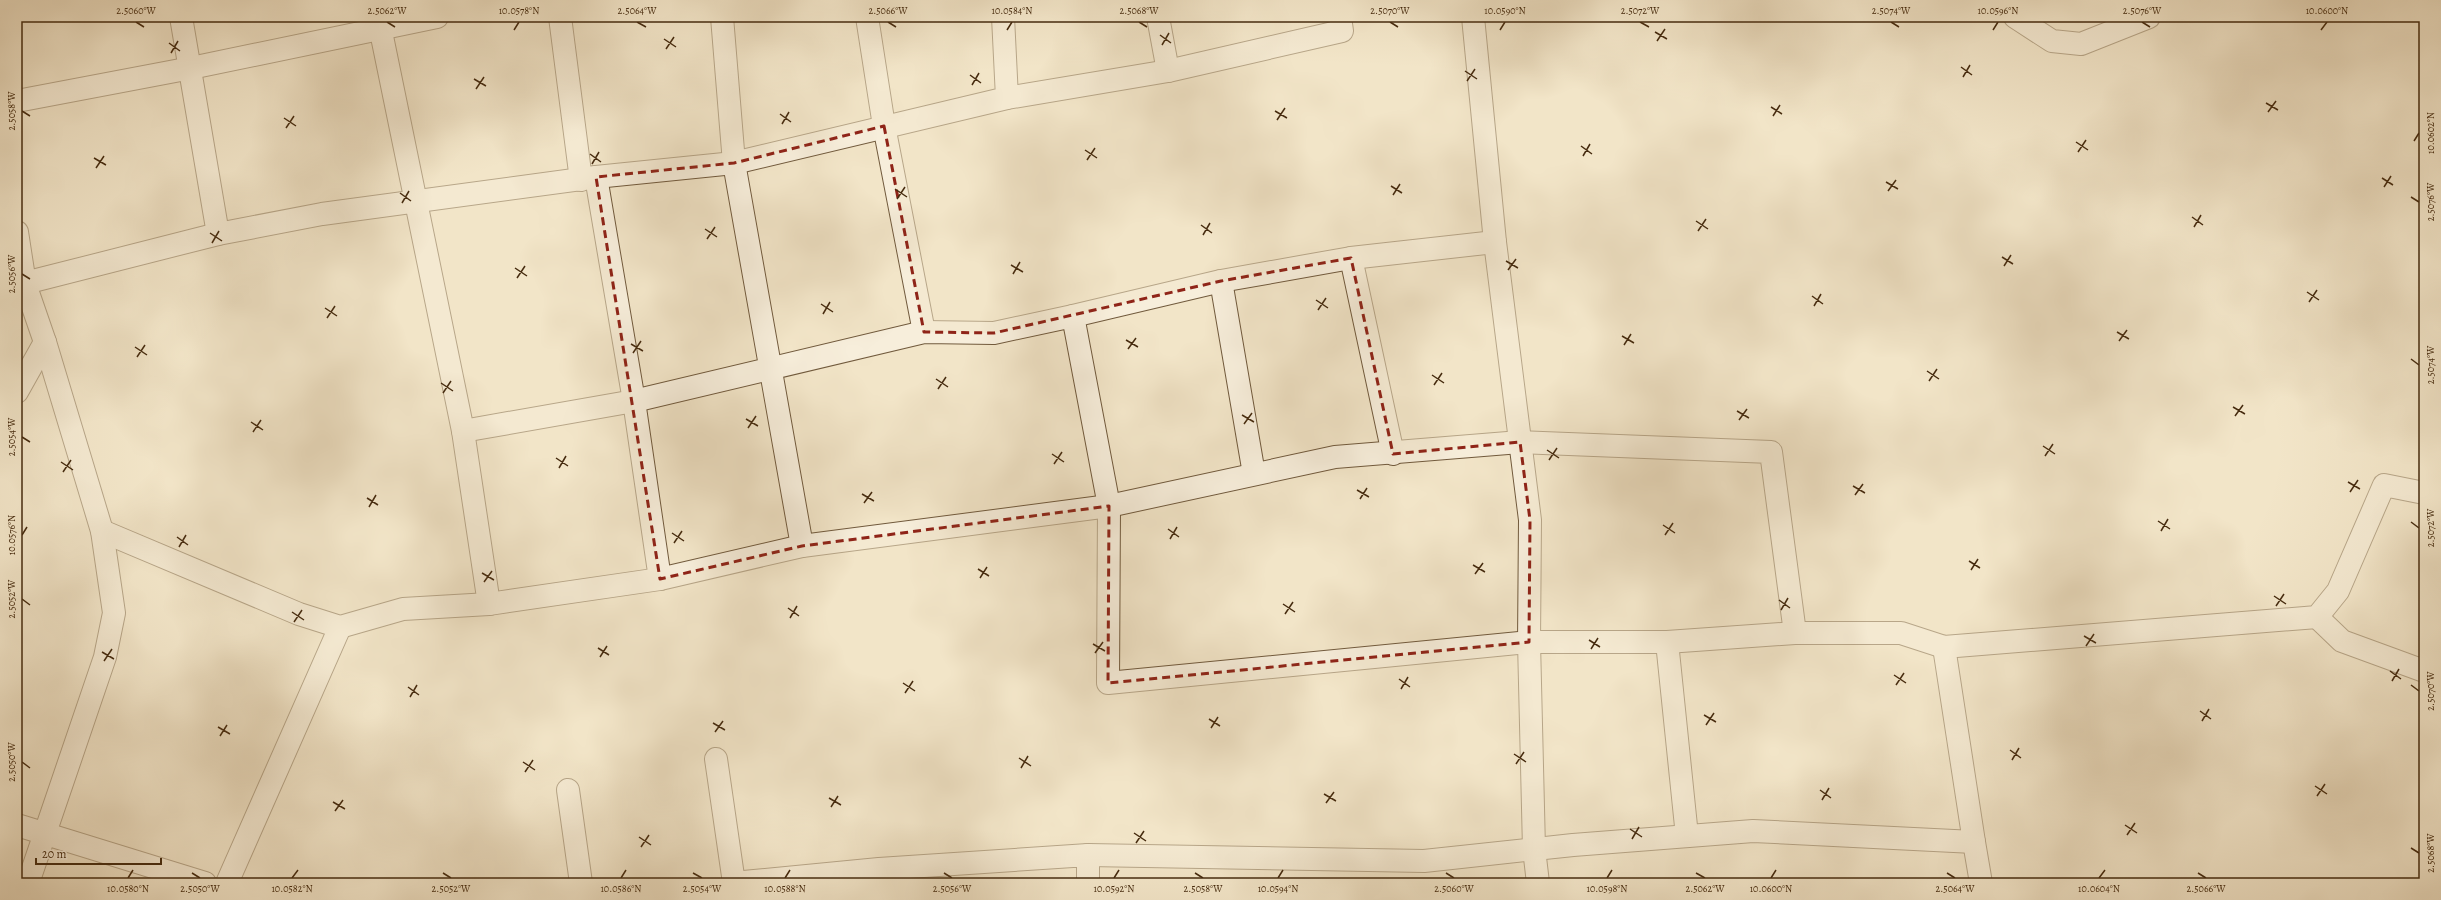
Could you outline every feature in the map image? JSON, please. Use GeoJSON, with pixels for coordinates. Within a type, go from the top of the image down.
{"type":"FeatureCollection","features":[{"type":"Feature","properties":{"kind":"street"},"geometry":{"type":"LineString","coordinates":[[181,17],[191,68],[218,234]]}},
{"type":"Feature","properties":{"kind":"street"},"geometry":{"type":"LineString","coordinates":[[17,100],[191,68],[380,22],[437,17]]}},
{"type":"Feature","properties":{"kind":"street"},"geometry":{"type":"LineString","coordinates":[[560,17],[588,179],[634,401],[660,579]]}},
{"type":"Feature","properties":{"kind":"street"},"geometry":{"type":"LineString","coordinates":[[722,17],[734,163],[772,367],[802,546]]}},
{"type":"Feature","properties":{"kind":"street"},"geometry":{"type":"LineString","coordinates":[[867,17],[884,126],[924,332]]}},
{"type":"Feature","properties":{"kind":"street"},"geometry":{"type":"LineString","coordinates":[[1003,17],[1007,98]]}},
{"type":"Feature","properties":{"kind":"street"},"geometry":{"type":"LineString","coordinates":[[1158,17],[1168,71]]}},
{"type":"Feature","properties":{"kind":"street"},"geometry":{"type":"LineString","coordinates":[[21,285],[218,234],[322,214],[416,203],[588,179],[734,163],[884,126],[1007,98],[1168,71],[1342,31],[1340,17]]}},
{"type":"Feature","properties":{"kind":"street"},"geometry":{"type":"LineString","coordinates":[[1476,17],[1495,242],[1530,520],[1529,642],[1534,849],[1538,883]]}},
{"type":"Feature","properties":{"kind":"street"},"geometry":{"type":"LineString","coordinates":[[2015,17],[2052,41],[2081,44],[2149,17]]}},
{"type":"Feature","properties":{"kind":"street"},"geometry":{"type":"LineString","coordinates":[[380,22],[463,430],[489,604]]}},
{"type":"Feature","properties":{"kind":"street"},"geometry":{"type":"LineString","coordinates":[[17,232],[21,285],[45,342],[102,531],[114,613],[105,657],[28,883]]}},
{"type":"Feature","properties":{"kind":"street"},"geometry":{"type":"LineString","coordinates":[[463,430],[634,401],[924,332],[994,332],[1073,316],[1221,281],[1351,258],[1495,242]]}},
{"type":"Feature","properties":{"kind":"street"},"geometry":{"type":"LineString","coordinates":[[1351,258],[1393,454]]}},
{"type":"Feature","properties":{"kind":"street"},"geometry":{"type":"LineString","coordinates":[[1221,281],[1254,474]]}},
{"type":"Feature","properties":{"kind":"street"},"geometry":{"type":"LineString","coordinates":[[1073,316],[1109,506],[1108,683],[1529,642],[1667,642],[1795,633],[1901,633],[1944,647],[2317,617],[2338,591],[2384,485],[2424,493]]}},
{"type":"Feature","properties":{"kind":"street"},"geometry":{"type":"LineString","coordinates":[[17,392],[45,342]]}},
{"type":"Feature","properties":{"kind":"street"},"geometry":{"type":"LineString","coordinates":[[102,531],[299,614],[340,627],[403,609],[489,604],[660,579],[802,546],[1109,506],[1335,457],[1393,454],[1520,442],[1771,452],[1795,633]]}},
{"type":"Feature","properties":{"kind":"street"},"geometry":{"type":"LineString","coordinates":[[2317,617],[2342,641],[2424,671]]}},
{"type":"Feature","properties":{"kind":"street"},"geometry":{"type":"LineString","coordinates":[[227,883],[340,627]]}},
{"type":"Feature","properties":{"kind":"street"},"geometry":{"type":"LineString","coordinates":[[1667,642],[1687,836]]}},
{"type":"Feature","properties":{"kind":"street"},"geometry":{"type":"LineString","coordinates":[[1944,647],[1974,842],[1982,883]]}},
{"type":"Feature","properties":{"kind":"street"},"geometry":{"type":"LineString","coordinates":[[716,759],[734,883],[880,876],[1088,855],[1424,861],[1534,849],[1753,831],[1974,842]]}},
{"type":"Feature","properties":{"kind":"street"},"geometry":{"type":"LineString","coordinates":[[568,790],[581,883]]}},
{"type":"Feature","properties":{"kind":"street"},"geometry":{"type":"LineString","coordinates":[[17,825],[44,835],[205,883]]}},
{"type":"Feature","properties":{"kind":"street"},"geometry":{"type":"LineString","coordinates":[[1088,855],[1088,883]]}},
{"type":"Feature","properties":{"kind":"highlighted area"},"geometry":{"type":"Polygon","coordinates":[[[884,126],[924,332],[994,333],[1221,281],[1351,258],[1393,454],[1520,442],[1530,520],[1529,642],[1108,683],[1109,506],[802,546],[660,579],[596,177],[734,163],[884,126]]]}}]}
